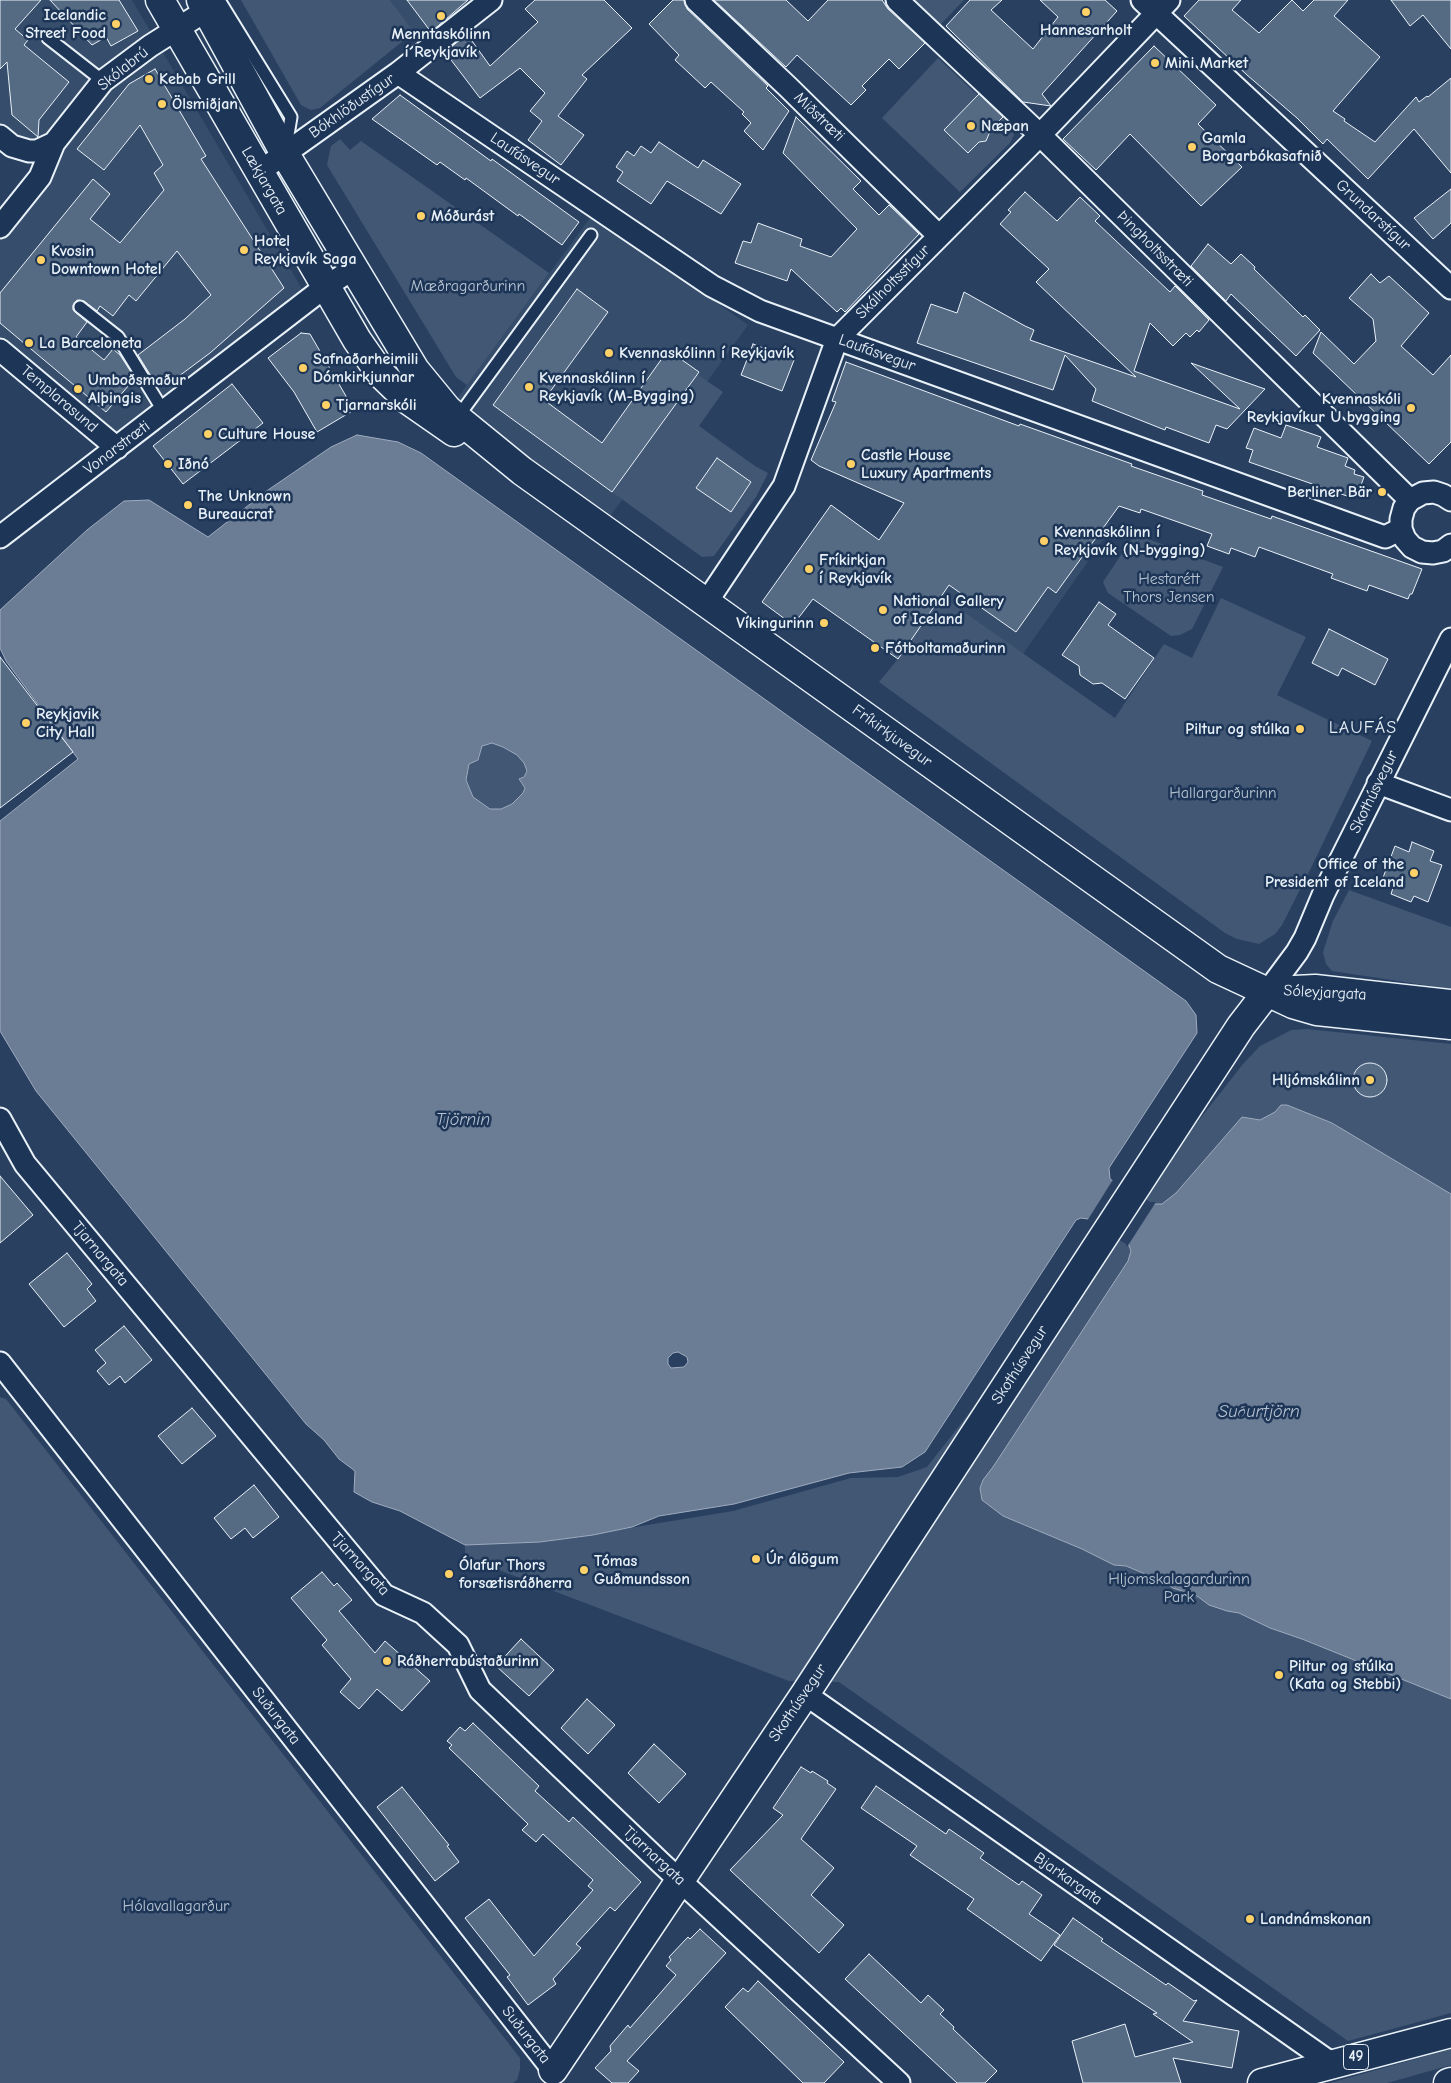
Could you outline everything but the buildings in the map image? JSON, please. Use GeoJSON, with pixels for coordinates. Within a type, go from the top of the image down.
{"type":"FeatureCollection","features":[{"type":"Feature","properties":{"kind":"main road","name":"Lækjargata"},"geometry":{"type":"LineString","coordinates":[[160,0],[325,287],[380,373],[408,400],[447,416]]}},
{"type":"Feature","properties":{"kind":"main road","name":"Lækjargata"},"geometry":{"type":"LineString","coordinates":[[209,3],[285,154],[415,370],[447,416]]}},
{"type":"Feature","properties":{"kind":"main road","name":"Fríkirkjuvegur"},"geometry":{"type":"LineString","coordinates":[[447,416],[1197,955],[1218,969],[1268,991]]}},
{"type":"Feature","properties":{"kind":"main road","name":"Sóleyjargata"},"geometry":{"type":"LineString","coordinates":[[1268,991],[1290,989],[1315,990],[1451,1004]]}},
{"type":"Feature","properties":{"kind":"main road","name":"Sóleyjargata"},"geometry":{"type":"LineString","coordinates":[[1268,991],[1292,1004],[1316,1011],[1451,1025]]}},
{"type":"Feature","properties":{"kind":"main road","name":"Skothúsvegur"},"geometry":{"type":"LineString","coordinates":[[556,2079],[680,1880],[805,1694],[1241,1026],[1268,991]]}},
{"type":"Feature","properties":{"kind":"main road","name":"49"},"geometry":{"type":"LineString","coordinates":[[1262,2083],[1451,2033]]}},
{"type":"Feature","properties":{"kind":"street","name":"Bókhlöðustígur"},"geometry":{"type":"LineString","coordinates":[[259,172],[398,73],[491,0]]}},
{"type":"Feature","properties":{"kind":"street","name":"Miðstræti"},"geometry":{"type":"LineString","coordinates":[[696,0],[788,86],[939,236]]}},
{"type":"Feature","properties":{"kind":"street","name":"Þingholtsstræti"},"geometry":{"type":"LineString","coordinates":[[897,0],[1040,135],[1410,500]]}},
{"type":"Feature","properties":{"kind":"street","name":"Skólabrú"},"geometry":{"type":"LineString","coordinates":[[54,142],[103,81],[209,3]]}},
{"type":"Feature","properties":{"kind":"street","name":"Skálholtsstígur"},"geometry":{"type":"LineString","coordinates":[[706,603],[784,486],[837,339],[1040,135],[1156,5]]}},
{"type":"Feature","properties":{"kind":"street","name":"Grundarstígur"},"geometry":{"type":"LineString","coordinates":[[1156,5],[1451,288]]}},
{"type":"Feature","properties":{"kind":"street","name":"Laufásvegur"},"geometry":{"type":"LineString","coordinates":[[398,73],[712,286],[760,311],[1385,537],[1401,529]]}},
{"type":"Feature","properties":{"kind":"street"},"geometry":{"type":"LineString","coordinates":[[0,136],[12,146],[29,151],[38,150],[54,142]]}},
{"type":"Feature","properties":{"kind":"street"},"geometry":{"type":"LineString","coordinates":[[0,227],[40,177],[54,142]]}},
{"type":"Feature","properties":{"kind":"street","name":"Vonarstræti"},"geometry":{"type":"LineString","coordinates":[[0,537],[325,287],[353,269]]}},
{"type":"Feature","properties":{"kind":"street","name":"Templarasund"},"geometry":{"type":"LineString","coordinates":[[0,350],[117,448]]}},
{"type":"Feature","properties":{"kind":"street"},"geometry":{"type":"LineString","coordinates":[[1448,493],[1423,493],[1410,500],[1400,518],[1401,529],[1405,539],[1412,547],[1422,552],[1438,552],[1451,545]]}},
{"type":"Feature","properties":{"kind":"street","name":"Skothúsvegur"},"geometry":{"type":"LineString","coordinates":[[1268,991],[1305,938],[1323,895],[1451,639]]}},
{"type":"Feature","properties":{"kind":"street"},"geometry":{"type":"LineString","coordinates":[[1378,783],[1451,810]]}},
{"type":"Feature","properties":{"kind":"street","name":"Tjarnargata"},"geometry":{"type":"LineString","coordinates":[[0,1119],[25,1164],[384,1595],[423,1613],[458,1646],[480,1690],[680,1880],[899,2083]]}},
{"type":"Feature","properties":{"kind":"street","name":"Suðurgata"},"geometry":{"type":"LineString","coordinates":[[2,1368],[556,2079]]}},
{"type":"Feature","properties":{"kind":"street","name":"Bjarkargata"},"geometry":{"type":"LineString","coordinates":[[805,1694],[1331,2064]]}},
{"type":"Feature","properties":{"kind":"lane"},"geometry":{"type":"LineString","coordinates":[[48,38],[103,81]]}},
{"type":"Feature","properties":{"kind":"lane"},"geometry":{"type":"LineString","coordinates":[[447,416],[592,235]]}},
{"type":"Feature","properties":{"kind":"lane"},"geometry":{"type":"LineString","coordinates":[[80,307],[118,337],[164,412]]}},
{"type":"Feature","properties":{"kind":"shaded area"},"geometry":{"type":"Polygon","coordinates":[[[0,0],[132,0],[305,294],[117,443],[0,345],[0,241],[51,180],[54,168],[0,130],[0,0]]]}},
{"type":"Feature","properties":{"kind":"shaded area","name":"Menntaskólinn í Reykjavík"},"geometry":{"type":"Polygon","coordinates":[[[390,0],[501,0],[433,52],[414,32],[390,0]]]}},
{"type":"Feature","properties":{"kind":"shaded area","name":"Kvennaskólinn í Reykjavík"},"geometry":{"type":"Polygon","coordinates":[[[593,214],[748,325],[606,522],[450,408],[593,214]]]}},
{"type":"Feature","properties":{"kind":"shaded area"},"geometry":{"type":"Polygon","coordinates":[[[1107,523],[1115,523],[1023,654],[940,595],[953,577],[1107,523]]]}},
{"type":"Feature","properties":{"kind":"green space"},"geometry":{"type":"Polygon","coordinates":[[[241,0],[390,0],[414,32],[320,108],[311,110],[301,105],[241,0]]]}},
{"type":"Feature","properties":{"kind":"green space"},"geometry":{"type":"Polygon","coordinates":[[[915,0],[964,0],[940,25],[915,0]]]}},
{"type":"Feature","properties":{"kind":"green space"},"geometry":{"type":"Polygon","coordinates":[[[938,58],[1010,126],[1014,135],[1010,143],[960,192],[882,118],[938,58]]]}},
{"type":"Feature","properties":{"kind":"green space","name":"Mæðragarðurinn"},"geometry":{"type":"Polygon","coordinates":[[[340,139],[350,150],[361,141],[549,273],[467,385],[456,377],[327,165],[331,146],[340,139]]]}},
{"type":"Feature","properties":{"kind":"green space"},"geometry":{"type":"Polygon","coordinates":[[[697,374],[723,392],[699,426],[755,466],[768,473],[756,497],[714,556],[702,557],[612,492],[697,374]]]}},
{"type":"Feature","properties":{"kind":"green space","name":"Hestarétt Thors Jensen"},"geometry":{"type":"Polygon","coordinates":[[[1135,534],[1223,567],[1192,629],[1180,635],[1171,636],[1108,593],[1103,582],[1135,534]]]}},
{"type":"Feature","properties":{"kind":"green space","name":"Hallargarðurinn"},"geometry":{"type":"Polygon","coordinates":[[[940,595],[1115,718],[1164,644],[1192,658],[1221,598],[1306,637],[1277,695],[1372,741],[1310,870],[1282,925],[1275,934],[1259,944],[1237,939],[1225,933],[879,682],[898,659],[940,595]]]}},
{"type":"Feature","properties":{"kind":"green space"},"geometry":{"type":"Polygon","coordinates":[[[492,743],[517,755],[524,763],[527,771],[520,782],[525,788],[523,793],[512,804],[501,809],[489,809],[473,797],[466,780],[469,764],[480,757],[479,751],[482,746],[492,743]]]}},
{"type":"Feature","properties":{"kind":"green space"},"geometry":{"type":"Polygon","coordinates":[[[1349,890],[1451,927],[1451,989],[1332,971],[1326,964],[1323,952],[1333,921],[1349,890]]]}},
{"type":"Feature","properties":{"kind":"green space","name":"Hljomskalagardurinn Park"},"geometry":{"type":"Polygon","coordinates":[[[1307,1029],[1451,1044],[1451,2013],[1348,2041],[839,1682],[789,1681],[465,1557],[465,1545],[544,1542],[733,1511],[851,1478],[898,1477],[927,1467],[1243,1064],[1260,1046],[1291,1030],[1307,1029]]]}},
{"type":"Feature","properties":{"kind":"green space","name":"Hólavallagarður"},"geometry":{"type":"Polygon","coordinates":[[[0,1397],[6,1399],[520,2058],[517,2080],[513,2083],[0,2083],[0,1397]]]}},
{"type":"Feature","properties":{"kind":"green space"},"geometry":{"type":"Polygon","coordinates":[[[1451,2049],[1451,2065],[1387,2083],[1330,2083],[1451,2049]]]}},
{"type":"Feature","properties":{"kind":"water","name":"Tjörnin"},"geometry":{"type":"Polygon","coordinates":[[[357,435],[398,442],[421,453],[1186,1001],[1196,1015],[1197,1033],[1109,1168],[1110,1179],[1149,1204],[1162,1204],[1176,1193],[1242,1117],[1260,1120],[1275,1112],[1281,1105],[1287,1105],[1332,1123],[1451,1194],[1451,1699],[1270,1628],[1239,1613],[1209,1605],[1197,1596],[1173,1588],[1162,1581],[1126,1566],[1114,1565],[1082,1549],[1003,1516],[982,1500],[980,1488],[983,1480],[1128,1261],[1131,1251],[1128,1243],[1088,1219],[1081,1218],[1076,1220],[925,1452],[902,1467],[849,1473],[734,1504],[659,1516],[632,1527],[593,1535],[540,1542],[465,1545],[400,1511],[372,1502],[354,1492],[355,1471],[339,1459],[324,1440],[306,1424],[36,1091],[0,1031],[0,821],[78,759],[6,661],[0,648],[0,610],[87,530],[124,501],[149,500],[208,537],[268,490],[331,447],[357,435]],[[492,743],[482,746],[478,760],[469,764],[466,780],[473,797],[490,809],[501,809],[512,804],[523,793],[525,788],[519,779],[524,777],[527,771],[524,763],[517,755],[492,743]],[[678,1352],[673,1353],[668,1358],[668,1364],[671,1368],[684,1367],[688,1362],[687,1357],[678,1352]]]}},
{"type":"Feature","properties":{"kind":"pier"},"geometry":{"type":"Polygon","coordinates":[[[1114,1178],[1150,1202],[1156,1202],[1127,1247],[1126,1244],[1087,1221],[1114,1178]]]}},
{"type":"Feature","properties":{"kind":"place","name":"Hannesarholt"},"geometry":{"type":"Point","coordinates":[1086,12]}},
{"type":"Feature","properties":{"kind":"place","name":"Menntaskólinn í Reykjavík"},"geometry":{"type":"Point","coordinates":[441,16]}},
{"type":"Feature","properties":{"kind":"place","name":"Icelandic Street Food"},"geometry":{"type":"Point","coordinates":[116,24]}},
{"type":"Feature","properties":{"kind":"place","name":"Mini Market"},"geometry":{"type":"Point","coordinates":[1155,63]}},
{"type":"Feature","properties":{"kind":"place","name":"Kebab Grill"},"geometry":{"type":"Point","coordinates":[149,79]}},
{"type":"Feature","properties":{"kind":"place","name":"Ölsmiðjan"},"geometry":{"type":"Point","coordinates":[162,104]}},
{"type":"Feature","properties":{"kind":"place","name":"Næpan"},"geometry":{"type":"Point","coordinates":[971,126]}},
{"type":"Feature","properties":{"kind":"place","name":"Gamla Borgarbókasafnið"},"geometry":{"type":"Point","coordinates":[1192,147]}},
{"type":"Feature","properties":{"kind":"place","name":"Móðurást"},"geometry":{"type":"Point","coordinates":[421,216]}},
{"type":"Feature","properties":{"kind":"place","name":"Hotel Reykjavík Saga"},"geometry":{"type":"Point","coordinates":[244,250]}},
{"type":"Feature","properties":{"kind":"place","name":"Kvosin Downtown Hotel"},"geometry":{"type":"Point","coordinates":[41,260]}},
{"type":"Feature","properties":{"kind":"place","name":"La Barceloneta"},"geometry":{"type":"Point","coordinates":[29,343]}},
{"type":"Feature","properties":{"kind":"place","name":"Kvennaskólinn í Reykjavík"},"geometry":{"type":"Point","coordinates":[609,353]}},
{"type":"Feature","properties":{"kind":"place","name":"Safnaðarheimili Dómkirkjunnar"},"geometry":{"type":"Point","coordinates":[303,368]}},
{"type":"Feature","properties":{"kind":"place","name":"Kvennaskólinn í Reykjavík (M-Bygging)"},"geometry":{"type":"Point","coordinates":[529,387]}},
{"type":"Feature","properties":{"kind":"place","name":"Umboðsmaður Alþingis"},"geometry":{"type":"Point","coordinates":[78,389]}},
{"type":"Feature","properties":{"kind":"place","name":"Tjarnarskóli"},"geometry":{"type":"Point","coordinates":[326,405]}},
{"type":"Feature","properties":{"kind":"place","name":"Kvennaskóli Reykjavíkur U bygging"},"geometry":{"type":"Point","coordinates":[1411,408]}},
{"type":"Feature","properties":{"kind":"place","name":"Culture House"},"geometry":{"type":"Point","coordinates":[208,434]}},
{"type":"Feature","properties":{"kind":"place","name":"Iðnó"},"geometry":{"type":"Point","coordinates":[168,464]}},
{"type":"Feature","properties":{"kind":"place","name":"Castle House Luxury Apartments"},"geometry":{"type":"Point","coordinates":[851,464]}},
{"type":"Feature","properties":{"kind":"place","name":"Berliner Bär"},"geometry":{"type":"Point","coordinates":[1382,492]}},
{"type":"Feature","properties":{"kind":"place","name":"The Unknown Bureaucrat"},"geometry":{"type":"Point","coordinates":[188,505]}},
{"type":"Feature","properties":{"kind":"place","name":"Kvennaskólinn í Reykjavík (N-bygging)"},"geometry":{"type":"Point","coordinates":[1044,541]}},
{"type":"Feature","properties":{"kind":"place","name":"Fríkirkjan í Reykjavík"},"geometry":{"type":"Point","coordinates":[809,569]}},
{"type":"Feature","properties":{"kind":"place","name":"National Gallery of Iceland"},"geometry":{"type":"Point","coordinates":[883,610]}},
{"type":"Feature","properties":{"kind":"place","name":"Víkingurinn"},"geometry":{"type":"Point","coordinates":[824,623]}},
{"type":"Feature","properties":{"kind":"place","name":"Fótboltamaðurinn"},"geometry":{"type":"Point","coordinates":[875,648]}},
{"type":"Feature","properties":{"kind":"place","name":"Reykjavik City Hall"},"geometry":{"type":"Point","coordinates":[26,723]}},
{"type":"Feature","properties":{"kind":"place","name":"Piltur og stúlka"},"geometry":{"type":"Point","coordinates":[1300,729]}},
{"type":"Feature","properties":{"kind":"place","name":"Office of the President of Iceland"},"geometry":{"type":"Point","coordinates":[1414,873]}},
{"type":"Feature","properties":{"kind":"place","name":"Hljómskálinn"},"geometry":{"type":"Point","coordinates":[1370,1080]}},
{"type":"Feature","properties":{"kind":"place","name":"Úr álögum"},"geometry":{"type":"Point","coordinates":[756,1559]}},
{"type":"Feature","properties":{"kind":"place","name":"Tómas Guðmundsson"},"geometry":{"type":"Point","coordinates":[584,1570]}},
{"type":"Feature","properties":{"kind":"place","name":"Ólafur Thors forsætisráðherra"},"geometry":{"type":"Point","coordinates":[449,1574]}},
{"type":"Feature","properties":{"kind":"place","name":"Ráðherrabústaðurinn"},"geometry":{"type":"Point","coordinates":[387,1661]}},
{"type":"Feature","properties":{"kind":"place","name":"Piltur og stúlka (Kata og Stebbi)"},"geometry":{"type":"Point","coordinates":[1279,1675]}},
{"type":"Feature","properties":{"kind":"place","name":"Landnámskonan"},"geometry":{"type":"Point","coordinates":[1250,1919]}},
{"type":"Feature","properties":{"kind":"district","name":"LAUFÁS"},"geometry":{"type":"Point","coordinates":[1363,728]}},
{"type":"Feature","properties":{"kind":"water label","name":"Suðurtjörn"},"geometry":{"type":"Point","coordinates":[1259,1412]}}]}
